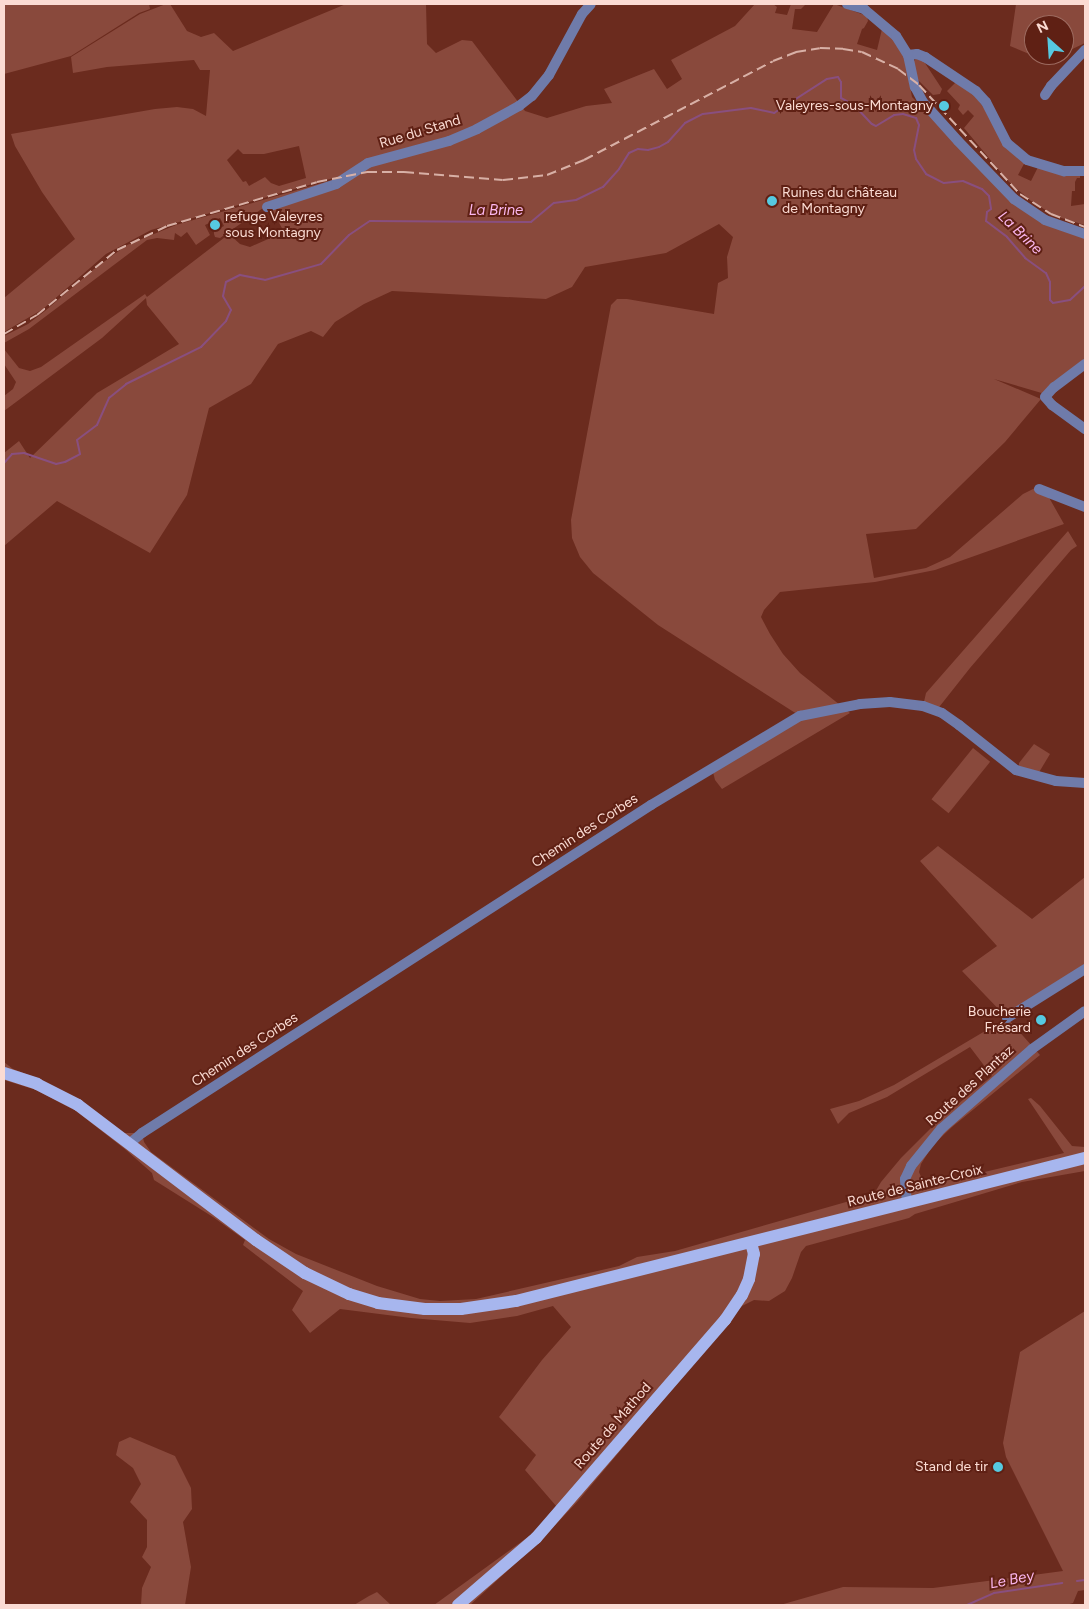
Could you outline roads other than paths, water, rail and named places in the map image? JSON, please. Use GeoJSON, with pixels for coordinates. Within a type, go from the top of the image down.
{"type":"FeatureCollection","features":[{"type":"Feature","properties":{"kind":"main road","name":"Route de Sainte-Croix"},"geometry":{"type":"LineString","coordinates":[[4,1073],[59,1094],[130,1144],[256,1240],[305,1273],[349,1294],[378,1303],[442,1310],[509,1302],[752,1243],[1085,1158]]}},
{"type":"Feature","properties":{"kind":"main road","name":"Route de Mathod"},"geometry":{"type":"LineString","coordinates":[[458,1605],[536,1538],[725,1320],[742,1296],[749,1279],[754,1254],[752,1243]]}},
{"type":"Feature","properties":{"kind":"street","name":"Rue du Stand"},"geometry":{"type":"LineString","coordinates":[[267,207],[336,184],[368,163],[449,140],[477,129],[519,106],[532,96],[549,75],[582,14],[591,4]]}},
{"type":"Feature","properties":{"kind":"street"},"geometry":{"type":"LineString","coordinates":[[847,4],[864,9],[901,42],[908,55],[915,87],[934,114],[1014,199],[1045,220],[1085,234]]}},
{"type":"Feature","properties":{"kind":"street"},"geometry":{"type":"LineString","coordinates":[[1046,95],[1051,86],[1085,50]]}},
{"type":"Feature","properties":{"kind":"street"},"geometry":{"type":"LineString","coordinates":[[908,55],[917,54],[925,57],[976,91],[986,102],[1007,143],[1026,160],[1064,171],[1085,171]]}},
{"type":"Feature","properties":{"kind":"street"},"geometry":{"type":"LineString","coordinates":[[1085,364],[1054,387],[1046,397],[1052,405],[1085,429]]}},
{"type":"Feature","properties":{"kind":"street"},"geometry":{"type":"LineString","coordinates":[[1039,489],[1085,508]]}},
{"type":"Feature","properties":{"kind":"street","name":"Chemin des Corbes"},"geometry":{"type":"LineString","coordinates":[[130,1144],[150,1128],[651,805],[800,716],[860,704],[890,702],[923,706],[942,713],[1016,770],[1056,781],[1085,783]]}},
{"type":"Feature","properties":{"kind":"street"},"geometry":{"type":"LineString","coordinates":[[1007,1018],[1085,969]]}},
{"type":"Feature","properties":{"kind":"street","name":"Route des Plantaz"},"geometry":{"type":"LineString","coordinates":[[907,1203],[905,1179],[911,1166],[941,1129],[1032,1049],[1085,1011]]}},
{"type":"Feature","properties":{"kind":"waterway","name":"La Brine"},"geometry":{"type":"LineString","coordinates":[[4,463],[12,454],[24,453],[56,464],[65,462],[80,454],[77,440],[97,425],[109,398],[126,384],[201,347],[226,321],[231,310],[223,296],[226,282],[240,275],[265,280],[321,264],[349,235],[370,221],[531,222],[554,203],[576,200],[603,187],[619,169],[629,153],[638,149],[648,150],[659,147],[668,142],[685,123],[703,114],[751,108],[774,113],[827,79],[838,77],[841,82],[841,98],[854,105],[872,124],[876,126],[894,115],[903,114],[916,118],[919,125],[914,150],[916,159],[926,174],[944,183],[963,181],[982,189],[989,196],[991,209],[987,212],[986,221],[1007,237],[1025,258],[1046,273],[1050,282],[1050,300],[1053,303],[1070,300],[1085,286]]}},
{"type":"Feature","properties":{"kind":"waterway","name":"Le Bey"},"geometry":{"type":"LineString","coordinates":[[1077,1581],[1085,1580]]}},
{"type":"Feature","properties":{"kind":"waterway","name":"Le Bey"},"geometry":{"type":"LineString","coordinates":[[967,1605],[994,1593],[1062,1583]]}},
{"type":"Feature","properties":{"kind":"railway"},"geometry":{"type":"LineString","coordinates":[[4,334],[37,315],[117,250],[167,226],[317,182],[367,172],[404,172],[503,180],[547,175],[584,160],[773,61],[796,52],[820,48],[862,52],[898,69],[919,85],[1020,194],[1051,214],[1085,227]]}},
{"type":"Feature","properties":{"kind":"place","name":"Valeyres-sous-Montagny"},"geometry":{"type":"Point","coordinates":[944,106]}},
{"type":"Feature","properties":{"kind":"place","name":"Ruines du château de Montagny"},"geometry":{"type":"Point","coordinates":[772,201]}},
{"type":"Feature","properties":{"kind":"place","name":"refuge Valeyres sous Montagny"},"geometry":{"type":"Point","coordinates":[215,225]}},
{"type":"Feature","properties":{"kind":"place","name":"Boucherie Frésard"},"geometry":{"type":"Point","coordinates":[1041,1020]}},
{"type":"Feature","properties":{"kind":"place","name":"Stand de tir"},"geometry":{"type":"Point","coordinates":[998,1467]}}]}
